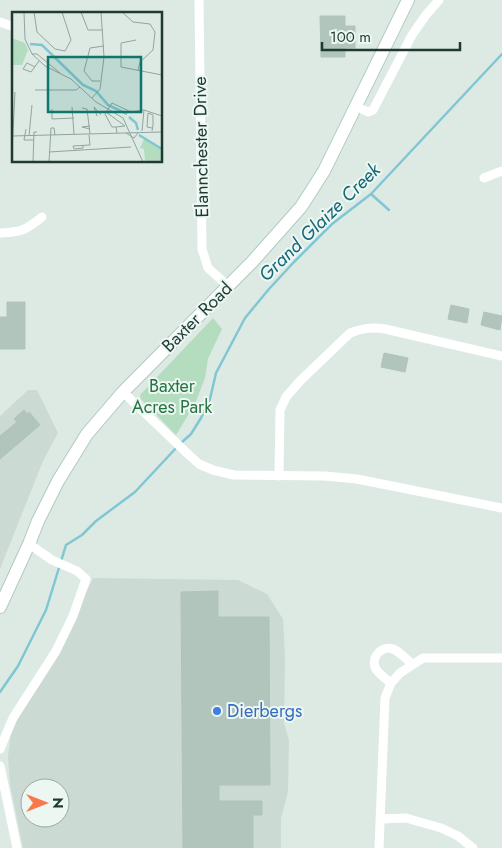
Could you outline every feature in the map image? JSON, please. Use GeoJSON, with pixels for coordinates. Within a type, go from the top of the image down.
{"type":"FeatureCollection","features":[{"type":"Feature","properties":{"kind":"main road","name":"Baxter Road"},"geometry":{"type":"LineString","coordinates":[[0,607],[58,481],[87,434],[123,392],[227,285],[253,261],[301,207],[324,170],[408,0]]}},
{"type":"Feature","properties":{"kind":"street","name":"Elannchester Drive"},"geometry":{"type":"LineString","coordinates":[[200,0],[202,249],[208,268],[227,285]]}},
{"type":"Feature","properties":{"kind":"street"},"geometry":{"type":"LineString","coordinates":[[355,106],[368,112],[372,110],[412,35],[426,14],[439,0]]}},
{"type":"Feature","properties":{"kind":"street"},"geometry":{"type":"LineString","coordinates":[[0,22],[12,26]]}},
{"type":"Feature","properties":{"kind":"street"},"geometry":{"type":"LineString","coordinates":[[484,178],[502,171]]}},
{"type":"Feature","properties":{"kind":"street"},"geometry":{"type":"LineString","coordinates":[[0,232],[26,229],[42,216]]}},
{"type":"Feature","properties":{"kind":"street"},"geometry":{"type":"LineString","coordinates":[[279,476],[280,410],[286,397],[300,380],[350,333],[372,327],[502,356]]}},
{"type":"Feature","properties":{"kind":"street"},"geometry":{"type":"LineString","coordinates":[[123,392],[189,456],[199,464],[222,473],[234,475],[325,476],[357,479],[502,508]]}},
{"type":"Feature","properties":{"kind":"street"},"geometry":{"type":"LineString","coordinates":[[0,749],[13,718],[51,659],[73,616],[86,579],[77,571],[52,560],[29,544]]}},
{"type":"Feature","properties":{"kind":"street"},"geometry":{"type":"LineString","coordinates":[[391,683],[375,669],[374,660],[377,654],[385,649],[393,649],[412,664]]}},
{"type":"Feature","properties":{"kind":"street"},"geometry":{"type":"LineString","coordinates":[[379,848],[385,698],[391,683],[412,664],[423,658],[502,658]]}},
{"type":"Feature","properties":{"kind":"street"},"geometry":{"type":"LineString","coordinates":[[0,766],[17,848]]}},
{"type":"Feature","properties":{"kind":"street"},"geometry":{"type":"LineString","coordinates":[[381,819],[406,818],[441,828],[458,836],[473,848]]}},
{"type":"Feature","properties":{"kind":"shaded area"},"geometry":{"type":"Polygon","coordinates":[[[28,390],[37,390],[58,433],[43,461],[0,569],[0,416],[28,390]]]}},
{"type":"Feature","properties":{"kind":"shaded area"},"geometry":{"type":"Polygon","coordinates":[[[93,578],[238,580],[267,594],[283,619],[285,658],[284,723],[289,740],[288,792],[281,818],[281,848],[23,848],[10,784],[8,757],[11,731],[25,703],[39,686],[52,664],[93,578]]]}},
{"type":"Feature","properties":{"kind":"green space","name":"Baxter Acres Park"},"geometry":{"type":"Polygon","coordinates":[[[213,318],[222,329],[208,359],[205,378],[195,404],[176,435],[141,399],[140,395],[213,318]]]}},
{"type":"Feature","properties":{"kind":"building"},"geometry":{"type":"Polygon","coordinates":[[[320,16],[345,16],[345,26],[355,26],[355,48],[345,48],[345,57],[321,57],[320,16]]]}},
{"type":"Feature","properties":{"kind":"building"},"geometry":{"type":"Polygon","coordinates":[[[7,302],[25,302],[25,349],[0,349],[0,317],[7,317],[7,302]]]}},
{"type":"Feature","properties":{"kind":"building"},"geometry":{"type":"Polygon","coordinates":[[[451,305],[469,309],[467,323],[448,319],[451,305]]]}},
{"type":"Feature","properties":{"kind":"building"},"geometry":{"type":"Polygon","coordinates":[[[484,312],[502,316],[500,330],[481,325],[484,312]]]}},
{"type":"Feature","properties":{"kind":"building"},"geometry":{"type":"Polygon","coordinates":[[[384,353],[408,358],[405,372],[381,367],[384,353]]]}},
{"type":"Feature","properties":{"kind":"building"},"geometry":{"type":"Polygon","coordinates":[[[24,410],[27,414],[29,412],[40,425],[0,459],[0,436],[17,422],[14,419],[24,410]]]}},
{"type":"Feature","properties":{"kind":"building"},"geometry":{"type":"Polygon","coordinates":[[[218,591],[218,617],[269,617],[270,785],[219,785],[219,801],[262,801],[262,815],[253,815],[253,848],[183,848],[181,592],[218,591]]]}},
{"type":"Feature","properties":{"kind":"waterway","name":"Grand Glaize Creek"},"geometry":{"type":"LineString","coordinates":[[181,443],[191,434],[201,418],[210,399],[216,373],[245,318],[294,262],[332,224],[371,194],[502,54]]}},
{"type":"Feature","properties":{"kind":"waterway"},"geometry":{"type":"LineString","coordinates":[[371,194],[389,210]]}},
{"type":"Feature","properties":{"kind":"waterway","name":"Grand Glaize Creek"},"geometry":{"type":"LineString","coordinates":[[0,692],[18,666],[46,610],[66,545],[82,535],[96,521],[135,492],[177,447]]}},
{"type":"Feature","properties":{"kind":"place","name":"Dierbergs"},"geometry":{"type":"Point","coordinates":[217,711]}}]}
